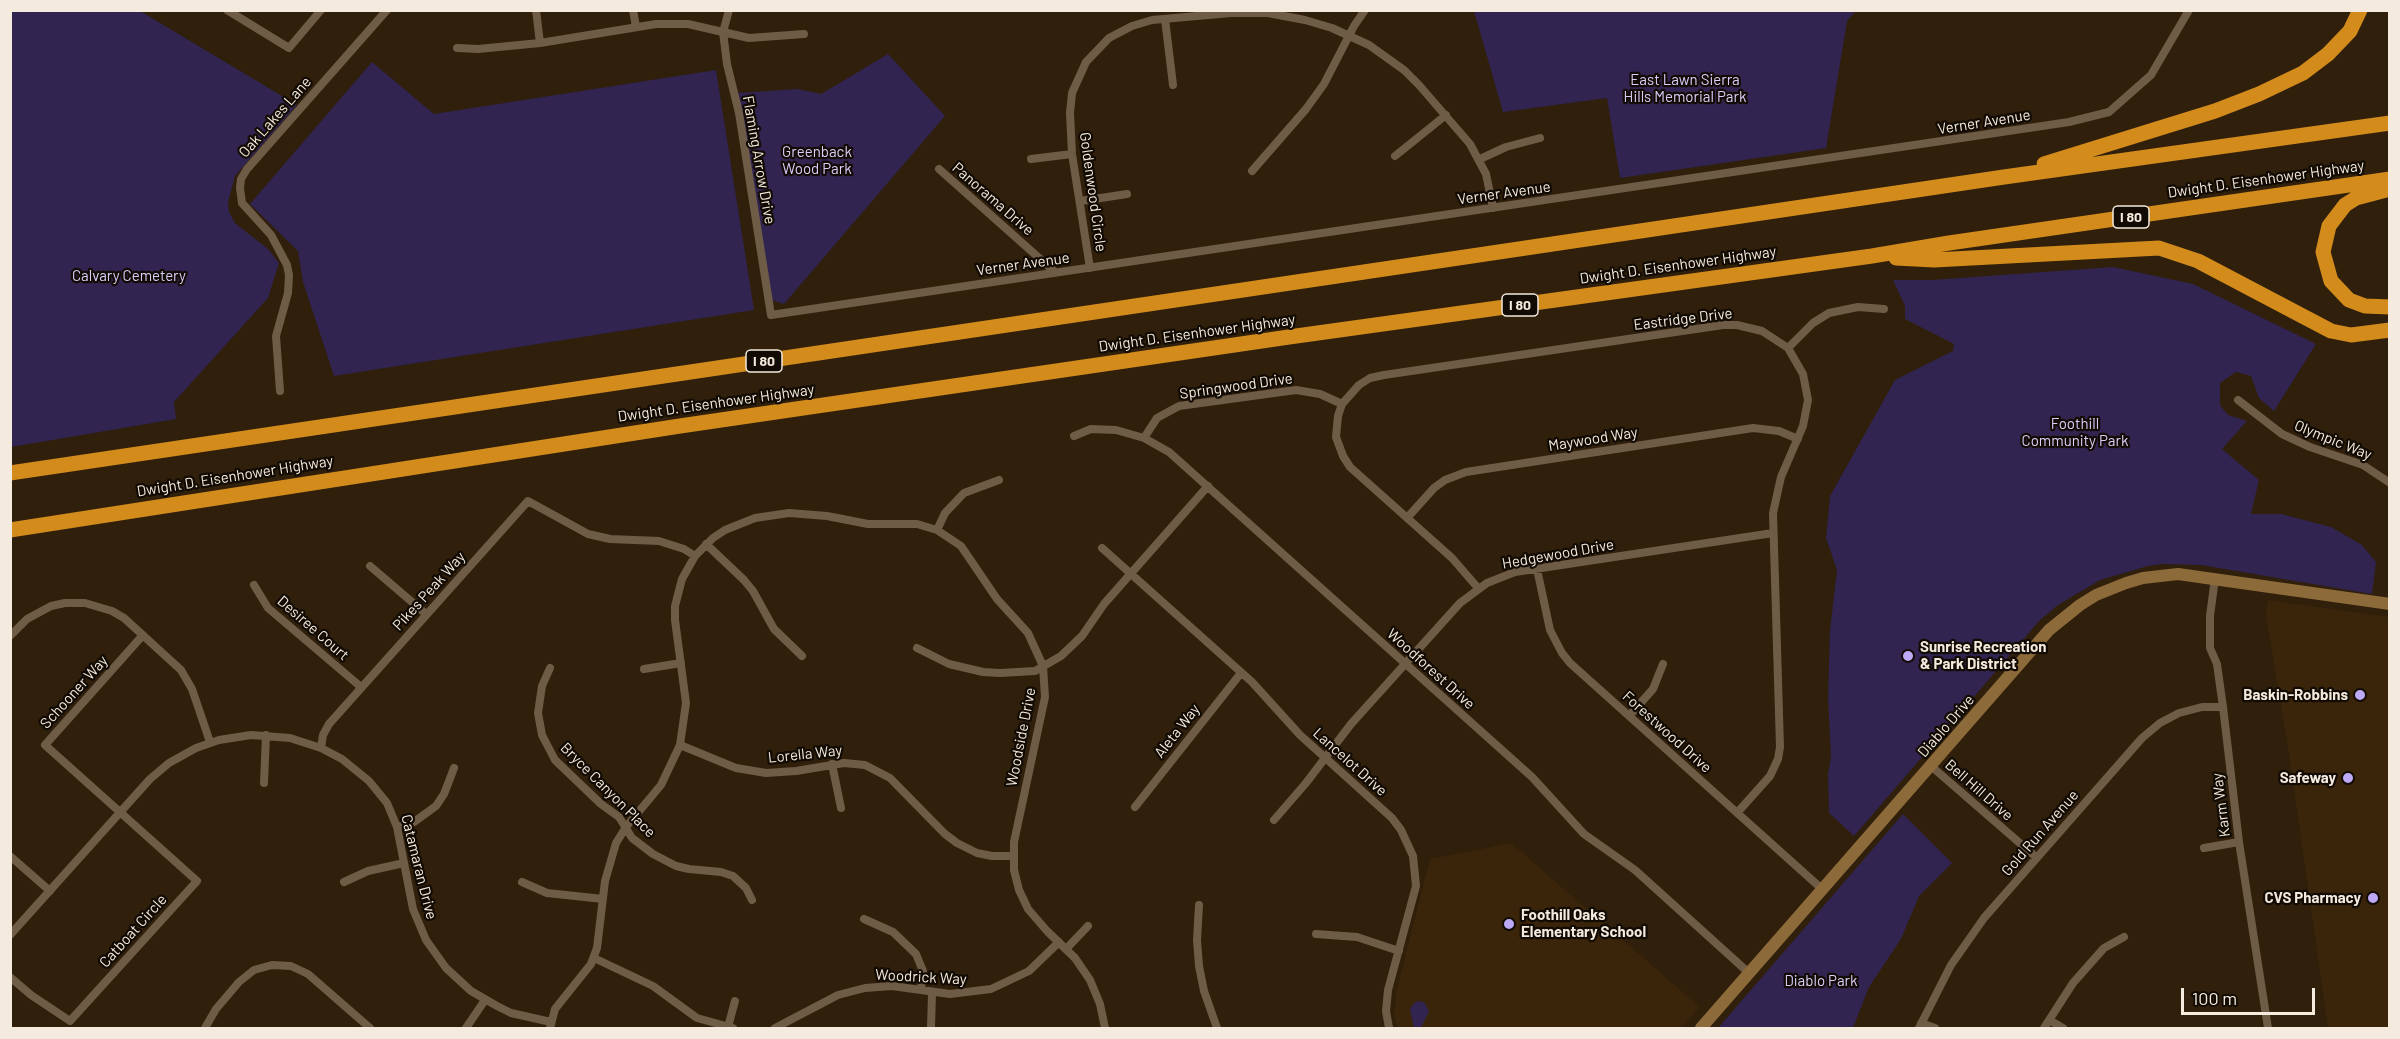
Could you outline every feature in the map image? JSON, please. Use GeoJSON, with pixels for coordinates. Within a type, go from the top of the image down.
{"type":"FeatureCollection","features":[{"type":"Feature","properties":{"kind":"highway"},"geometry":{"type":"LineString","coordinates":[[2004,177],[2215,111],[2259,94],[2302,73],[2328,54],[2350,31],[2360,10]]}},
{"type":"Feature","properties":{"kind":"highway","name":"I 80"},"geometry":{"type":"LineString","coordinates":[[10,473],[2004,177],[2390,123]]}},
{"type":"Feature","properties":{"kind":"highway","name":"Dwight D. Eisenhower Highway"},"geometry":{"type":"LineString","coordinates":[[10,530],[49,526],[94,516],[680,426],[1289,337],[1872,256],[2390,179]]}},
{"type":"Feature","properties":{"kind":"highway"},"geometry":{"type":"LineString","coordinates":[[2390,189],[2356,198],[2345,205],[2329,226],[2323,252],[2331,281],[2349,300],[2365,306],[2390,307]]}},
{"type":"Feature","properties":{"kind":"highway"},"geometry":{"type":"LineString","coordinates":[[1872,256],[1934,260],[2159,248],[2198,261],[2331,331],[2351,335],[2390,330]]}},
{"type":"Feature","properties":{"kind":"highway"},"geometry":{"type":"LineString","coordinates":[[10,541],[26,538],[49,526]]}},
{"type":"Feature","properties":{"kind":"street"},"geometry":{"type":"LineString","coordinates":[[227,10],[289,48],[321,10]]}},
{"type":"Feature","properties":{"kind":"street","name":"Oak Lakes Lane"},"geometry":{"type":"LineString","coordinates":[[280,391],[276,336],[288,293],[289,275],[287,265],[271,236],[242,203],[241,179],[247,169],[387,10]]}},
{"type":"Feature","properties":{"kind":"street"},"geometry":{"type":"LineString","coordinates":[[536,10],[540,43]]}},
{"type":"Feature","properties":{"kind":"street"},"geometry":{"type":"LineString","coordinates":[[633,10],[636,27]]}},
{"type":"Feature","properties":{"kind":"street","name":"Flaming Arrow Drive"},"geometry":{"type":"LineString","coordinates":[[729,10],[723,32],[727,64],[739,113],[771,315]]}},
{"type":"Feature","properties":{"kind":"street"},"geometry":{"type":"LineString","coordinates":[[1252,171],[1306,109],[1324,84],[1365,10]]}},
{"type":"Feature","properties":{"kind":"street","name":"Verner Avenue"},"geometry":{"type":"LineString","coordinates":[[771,315],[2046,126],[2109,112],[2151,75],[2189,10]]}},
{"type":"Feature","properties":{"kind":"street","name":"Goldenwood Circle"},"geometry":{"type":"LineString","coordinates":[[1090,268],[1072,154],[1070,120],[1072,93],[1086,62],[1109,38],[1139,23],[1165,19],[1231,13],[1268,13],[1305,20],[1369,45],[1404,70],[1446,115],[1480,159],[1489,182],[1493,208]]}},
{"type":"Feature","properties":{"kind":"street"},"geometry":{"type":"LineString","coordinates":[[1165,19],[1173,85]]}},
{"type":"Feature","properties":{"kind":"street"},"geometry":{"type":"LineString","coordinates":[[457,48],[478,49],[540,43],[636,27],[688,24],[748,38],[804,34]]}},
{"type":"Feature","properties":{"kind":"street"},"geometry":{"type":"LineString","coordinates":[[1395,156],[1446,115]]}},
{"type":"Feature","properties":{"kind":"street"},"geometry":{"type":"LineString","coordinates":[[1480,159],[1506,147],[1540,138]]}},
{"type":"Feature","properties":{"kind":"street"},"geometry":{"type":"LineString","coordinates":[[1031,159],[1072,154]]}},
{"type":"Feature","properties":{"kind":"street","name":"Panorama Drive"},"geometry":{"type":"LineString","coordinates":[[939,170],[1056,273]]}},
{"type":"Feature","properties":{"kind":"street"},"geometry":{"type":"LineString","coordinates":[[1081,201],[1127,194]]}},
{"type":"Feature","properties":{"kind":"street"},"geometry":{"type":"LineString","coordinates":[[1788,348],[1813,323],[1829,313],[1858,306],[1884,309]]}},
{"type":"Feature","properties":{"kind":"street","name":"Eastridge Drive"},"geometry":{"type":"LineString","coordinates":[[1342,404],[1359,385],[1370,378],[1384,375],[1723,325],[1737,325],[1762,331],[1788,348],[1803,374],[1807,393],[1806,414],[1781,477],[1773,513],[1780,747],[1776,765],[1770,776],[1737,813]]}},
{"type":"Feature","properties":{"kind":"street","name":"Springwood Drive"},"geometry":{"type":"LineString","coordinates":[[1144,438],[1157,418],[1179,406],[1296,390],[1320,394],[1342,404]]}},
{"type":"Feature","properties":{"kind":"street","name":"Olympic Way"},"geometry":{"type":"LineString","coordinates":[[2238,400],[2282,434],[2310,447],[2363,465],[2390,483]]}},
{"type":"Feature","properties":{"kind":"street"},"geometry":{"type":"LineString","coordinates":[[1342,404],[1336,430],[1343,456],[1350,467],[1452,558],[1478,588]]}},
{"type":"Feature","properties":{"kind":"street","name":"Maywood Way"},"geometry":{"type":"LineString","coordinates":[[1407,518],[1434,488],[1445,480],[1466,472],[1753,428],[1779,430],[1798,439]]}},
{"type":"Feature","properties":{"kind":"street","name":"Woodforest Drive"},"geometry":{"type":"LineString","coordinates":[[1074,436],[1091,429],[1108,429],[1144,438],[1169,452],[1532,777],[1584,834],[1635,870],[1749,973]]}},
{"type":"Feature","properties":{"kind":"street"},"geometry":{"type":"LineString","coordinates":[[550,1025],[562,998],[584,974],[594,958],[599,941],[610,858],[626,827],[661,785],[680,745],[686,703],[676,634],[675,606],[682,579],[695,556],[706,544],[738,524],[755,518],[789,513],[827,516],[868,524],[917,524],[937,530],[945,513],[959,498],[977,487],[999,480]]}},
{"type":"Feature","properties":{"kind":"street"},"geometry":{"type":"LineString","coordinates":[[917,648],[949,664],[983,672],[1018,673],[1035,670],[1073,647],[1104,604],[1208,486]]}},
{"type":"Feature","properties":{"kind":"street","name":"Pikes Peak Way"},"geometry":{"type":"LineString","coordinates":[[321,748],[323,735],[329,724],[528,501],[580,529],[610,539],[659,541],[678,546],[695,556]]}},
{"type":"Feature","properties":{"kind":"street","name":"Woodside Drive"},"geometry":{"type":"LineString","coordinates":[[937,530],[956,542],[970,557],[997,599],[1028,633],[1042,666],[1045,683],[1044,704],[1014,842],[1013,856],[1017,884],[1024,903],[1036,920],[1066,949],[1090,980],[1100,1004],[1105,1029]]}},
{"type":"Feature","properties":{"kind":"street","name":"Hedgewood Drive"},"geometry":{"type":"LineString","coordinates":[[1274,820],[1306,783],[1351,724],[1460,603],[1478,588],[1508,574],[1773,533]]}},
{"type":"Feature","properties":{"kind":"street"},"geometry":{"type":"LineString","coordinates":[[706,544],[744,580],[753,591],[774,629],[802,656]]}},
{"type":"Feature","properties":{"kind":"street","name":"Lancelot Drive"},"geometry":{"type":"LineString","coordinates":[[1102,548],[1241,673],[1300,735],[1392,818],[1408,843],[1416,871],[1416,886],[1387,997],[1389,1029]]}},
{"type":"Feature","properties":{"kind":"street"},"geometry":{"type":"LineString","coordinates":[[370,566],[426,614]]}},
{"type":"Feature","properties":{"kind":"street","name":"Forestwood Drive"},"geometry":{"type":"LineString","coordinates":[[1537,569],[1546,617],[1555,642],[1570,663],[1822,889]]}},
{"type":"Feature","properties":{"kind":"street","name":"Diablo Drive"},"geometry":{"type":"LineString","coordinates":[[1701,1029],[2049,630],[2080,605],[2109,589],[2143,578],[2178,574],[2390,603]]}},
{"type":"Feature","properties":{"kind":"street","name":"Karm Way"},"geometry":{"type":"LineString","coordinates":[[2215,578],[2210,616],[2210,648],[2217,664],[2239,842],[2268,1029]]}},
{"type":"Feature","properties":{"kind":"street","name":"Desiree Court"},"geometry":{"type":"LineString","coordinates":[[254,585],[273,612],[361,687]]}},
{"type":"Feature","properties":{"kind":"street"},"geometry":{"type":"LineString","coordinates":[[10,636],[27,619],[51,606],[72,602],[105,608],[123,618],[185,676],[192,689],[210,742]]}},
{"type":"Feature","properties":{"kind":"street","name":"Schooner Way"},"geometry":{"type":"LineString","coordinates":[[120,812],[45,745],[143,635]]}},
{"type":"Feature","properties":{"kind":"street"},"geometry":{"type":"LineString","coordinates":[[644,669],[681,663]]}},
{"type":"Feature","properties":{"kind":"street"},"geometry":{"type":"LineString","coordinates":[[1629,716],[1653,689],[1663,664]]}},
{"type":"Feature","properties":{"kind":"street","name":"Bryce Canyon Place"},"geometry":{"type":"LineString","coordinates":[[550,668],[539,699],[540,728],[551,754],[564,770],[619,817],[632,838],[664,860],[689,869],[721,872],[733,876],[746,888],[752,900]]}},
{"type":"Feature","properties":{"kind":"street","name":"Aleta Way"},"geometry":{"type":"LineString","coordinates":[[1135,807],[1241,673]]}},
{"type":"Feature","properties":{"kind":"street","name":"Gold Run Avenue"},"geometry":{"type":"LineString","coordinates":[[1920,1026],[1939,986],[1965,944],[1995,905],[2150,730],[2179,713],[2202,707],[2223,707]]}},
{"type":"Feature","properties":{"kind":"street"},"geometry":{"type":"LineString","coordinates":[[264,783],[266,735]]}},
{"type":"Feature","properties":{"kind":"street","name":"Catamaran Drive"},"geometry":{"type":"LineString","coordinates":[[10,935],[150,779],[169,764],[210,742],[235,736],[266,735],[290,738],[321,748],[342,759],[369,781],[387,803],[397,827],[413,909],[426,940],[458,980],[485,1000],[511,1012],[550,1025]]}},
{"type":"Feature","properties":{"kind":"street","name":"Lorella Way"},"geometry":{"type":"LineString","coordinates":[[680,745],[722,763],[751,771],[781,773],[832,764],[858,764],[890,778],[945,834],[957,843],[977,853],[1013,856]]}},
{"type":"Feature","properties":{"kind":"street"},"geometry":{"type":"LineString","coordinates":[[832,764],[841,808]]}},
{"type":"Feature","properties":{"kind":"street","name":"Bell Hill Drive"},"geometry":{"type":"LineString","coordinates":[[1931,766],[2037,858]]}},
{"type":"Feature","properties":{"kind":"street"},"geometry":{"type":"LineString","coordinates":[[397,827],[414,822],[436,806],[444,794],[454,768]]}},
{"type":"Feature","properties":{"kind":"street","name":"Catboat Circle"},"geometry":{"type":"LineString","coordinates":[[10,977],[39,1001],[70,1021],[197,881],[120,812]]}},
{"type":"Feature","properties":{"kind":"street"},"geometry":{"type":"LineString","coordinates":[[2204,848],[2239,842]]}},
{"type":"Feature","properties":{"kind":"street"},"geometry":{"type":"LineString","coordinates":[[10,856],[50,891]]}},
{"type":"Feature","properties":{"kind":"street"},"geometry":{"type":"LineString","coordinates":[[344,882],[368,870],[404,863]]}},
{"type":"Feature","properties":{"kind":"street"},"geometry":{"type":"LineString","coordinates":[[522,882],[553,894],[603,899]]}},
{"type":"Feature","properties":{"kind":"street"},"geometry":{"type":"LineString","coordinates":[[1199,905],[1197,940],[1199,966],[1204,991],[1217,1029]]}},
{"type":"Feature","properties":{"kind":"street"},"geometry":{"type":"LineString","coordinates":[[864,919],[893,932],[916,954],[923,972],[921,990]]}},
{"type":"Feature","properties":{"kind":"street"},"geometry":{"type":"LineString","coordinates":[[1066,949],[1088,926]]}},
{"type":"Feature","properties":{"kind":"street"},"geometry":{"type":"LineString","coordinates":[[1316,934],[1329,933],[1357,937],[1399,951]]}},
{"type":"Feature","properties":{"kind":"street"},"geometry":{"type":"LineString","coordinates":[[2044,1029],[2073,983],[2104,948],[2124,938]]}},
{"type":"Feature","properties":{"kind":"street","name":"Woodrick Way"},"geometry":{"type":"LineString","coordinates":[[775,1029],[791,1025],[825,1001],[851,991],[885,986],[932,993],[963,994],[1004,984],[1034,967],[1059,942]]}},
{"type":"Feature","properties":{"kind":"street"},"geometry":{"type":"LineString","coordinates":[[594,958],[653,986],[691,1015],[731,1028],[735,1001]]}},
{"type":"Feature","properties":{"kind":"street"},"geometry":{"type":"LineString","coordinates":[[205,1029],[216,1009],[239,982],[254,970],[272,964],[291,966],[308,974],[370,1029]]}},
{"type":"Feature","properties":{"kind":"street"},"geometry":{"type":"LineString","coordinates":[[932,993],[932,1029]]}},
{"type":"Feature","properties":{"kind":"street"},"geometry":{"type":"LineString","coordinates":[[466,1029],[485,1000]]}},
{"type":"Feature","properties":{"kind":"street"},"geometry":{"type":"LineString","coordinates":[[2049,1020],[2063,1029]]}},
{"type":"Feature","properties":{"kind":"street"},"geometry":{"type":"LineString","coordinates":[[1920,1026],[1935,1029]]}},
{"type":"Feature","properties":{"kind":"shaded area"},"geometry":{"type":"Polygon","coordinates":[[[2268,600],[2389,617],[2389,1028],[2328,1028],[2288,747],[2266,615],[2268,600]]]}},
{"type":"Feature","properties":{"kind":"shaded area","name":"Foothill Oaks Elementary School"},"geometry":{"type":"Polygon","coordinates":[[[1511,843],[1700,1007],[1681,1028],[1398,1028],[1394,1015],[1397,989],[1430,859],[1511,843]]]}},
{"type":"Feature","properties":{"kind":"green space","name":"Calvary Cemetery"},"geometry":{"type":"Polygon","coordinates":[[[11,10],[140,11],[297,105],[235,176],[228,202],[229,212],[235,223],[268,249],[279,263],[268,298],[174,402],[176,419],[11,447],[11,10]]]}},
{"type":"Feature","properties":{"kind":"green space","name":"East Lawn Sierra Hills Memorial Park"},"geometry":{"type":"Polygon","coordinates":[[[1474,10],[1856,11],[1847,21],[1826,148],[1620,178],[1607,98],[1503,112],[1474,10]]]}},
{"type":"Feature","properties":{"kind":"green space","name":"Greenback Wood Park"},"geometry":{"type":"Polygon","coordinates":[[[888,54],[945,116],[784,304],[769,299],[737,93],[798,89],[821,94],[888,54]]]}},
{"type":"Feature","properties":{"kind":"green space"},"geometry":{"type":"Polygon","coordinates":[[[372,62],[434,114],[716,70],[754,310],[334,376],[303,282],[298,251],[250,204],[372,62]]]}},
{"type":"Feature","properties":{"kind":"green space","name":"Foothill Community Park"},"geometry":{"type":"Polygon","coordinates":[[[2113,267],[2193,284],[2316,344],[2274,411],[2259,398],[2251,376],[2236,372],[2220,383],[2220,405],[2228,415],[2247,421],[2222,449],[2259,480],[2251,514],[2281,514],[2331,527],[2362,545],[2376,562],[2372,594],[2201,565],[2148,566],[2100,580],[2058,605],[2040,620],[1854,836],[1829,813],[1830,630],[1837,570],[1826,538],[1830,496],[1895,380],[1953,351],[1954,344],[1905,319],[1905,306],[1893,280],[1932,280],[2113,267]]]}},
{"type":"Feature","properties":{"kind":"green space","name":"Diablo Park"},"geometry":{"type":"Polygon","coordinates":[[[1903,814],[1952,863],[1919,896],[1901,939],[1869,987],[1853,1028],[1718,1028],[1903,814]]]}},
{"type":"Feature","properties":{"kind":"green space"},"geometry":{"type":"Polygon","coordinates":[[[1418,1001],[1424,1002],[1429,1011],[1421,1028],[1414,1028],[1410,1009],[1418,1001]]]}},
{"type":"Feature","properties":{"kind":"place","name":"Sunrise Recreation & Park District"},"geometry":{"type":"Point","coordinates":[1908,656]}},
{"type":"Feature","properties":{"kind":"place","name":"Baskin-Robbins"},"geometry":{"type":"Point","coordinates":[2360,695]}},
{"type":"Feature","properties":{"kind":"place","name":"Safeway"},"geometry":{"type":"Point","coordinates":[2348,778]}},
{"type":"Feature","properties":{"kind":"place","name":"CVS Pharmacy"},"geometry":{"type":"Point","coordinates":[2373,898]}},
{"type":"Feature","properties":{"kind":"place","name":"Foothill Oaks Elementary School"},"geometry":{"type":"Point","coordinates":[1509,924]}}]}
